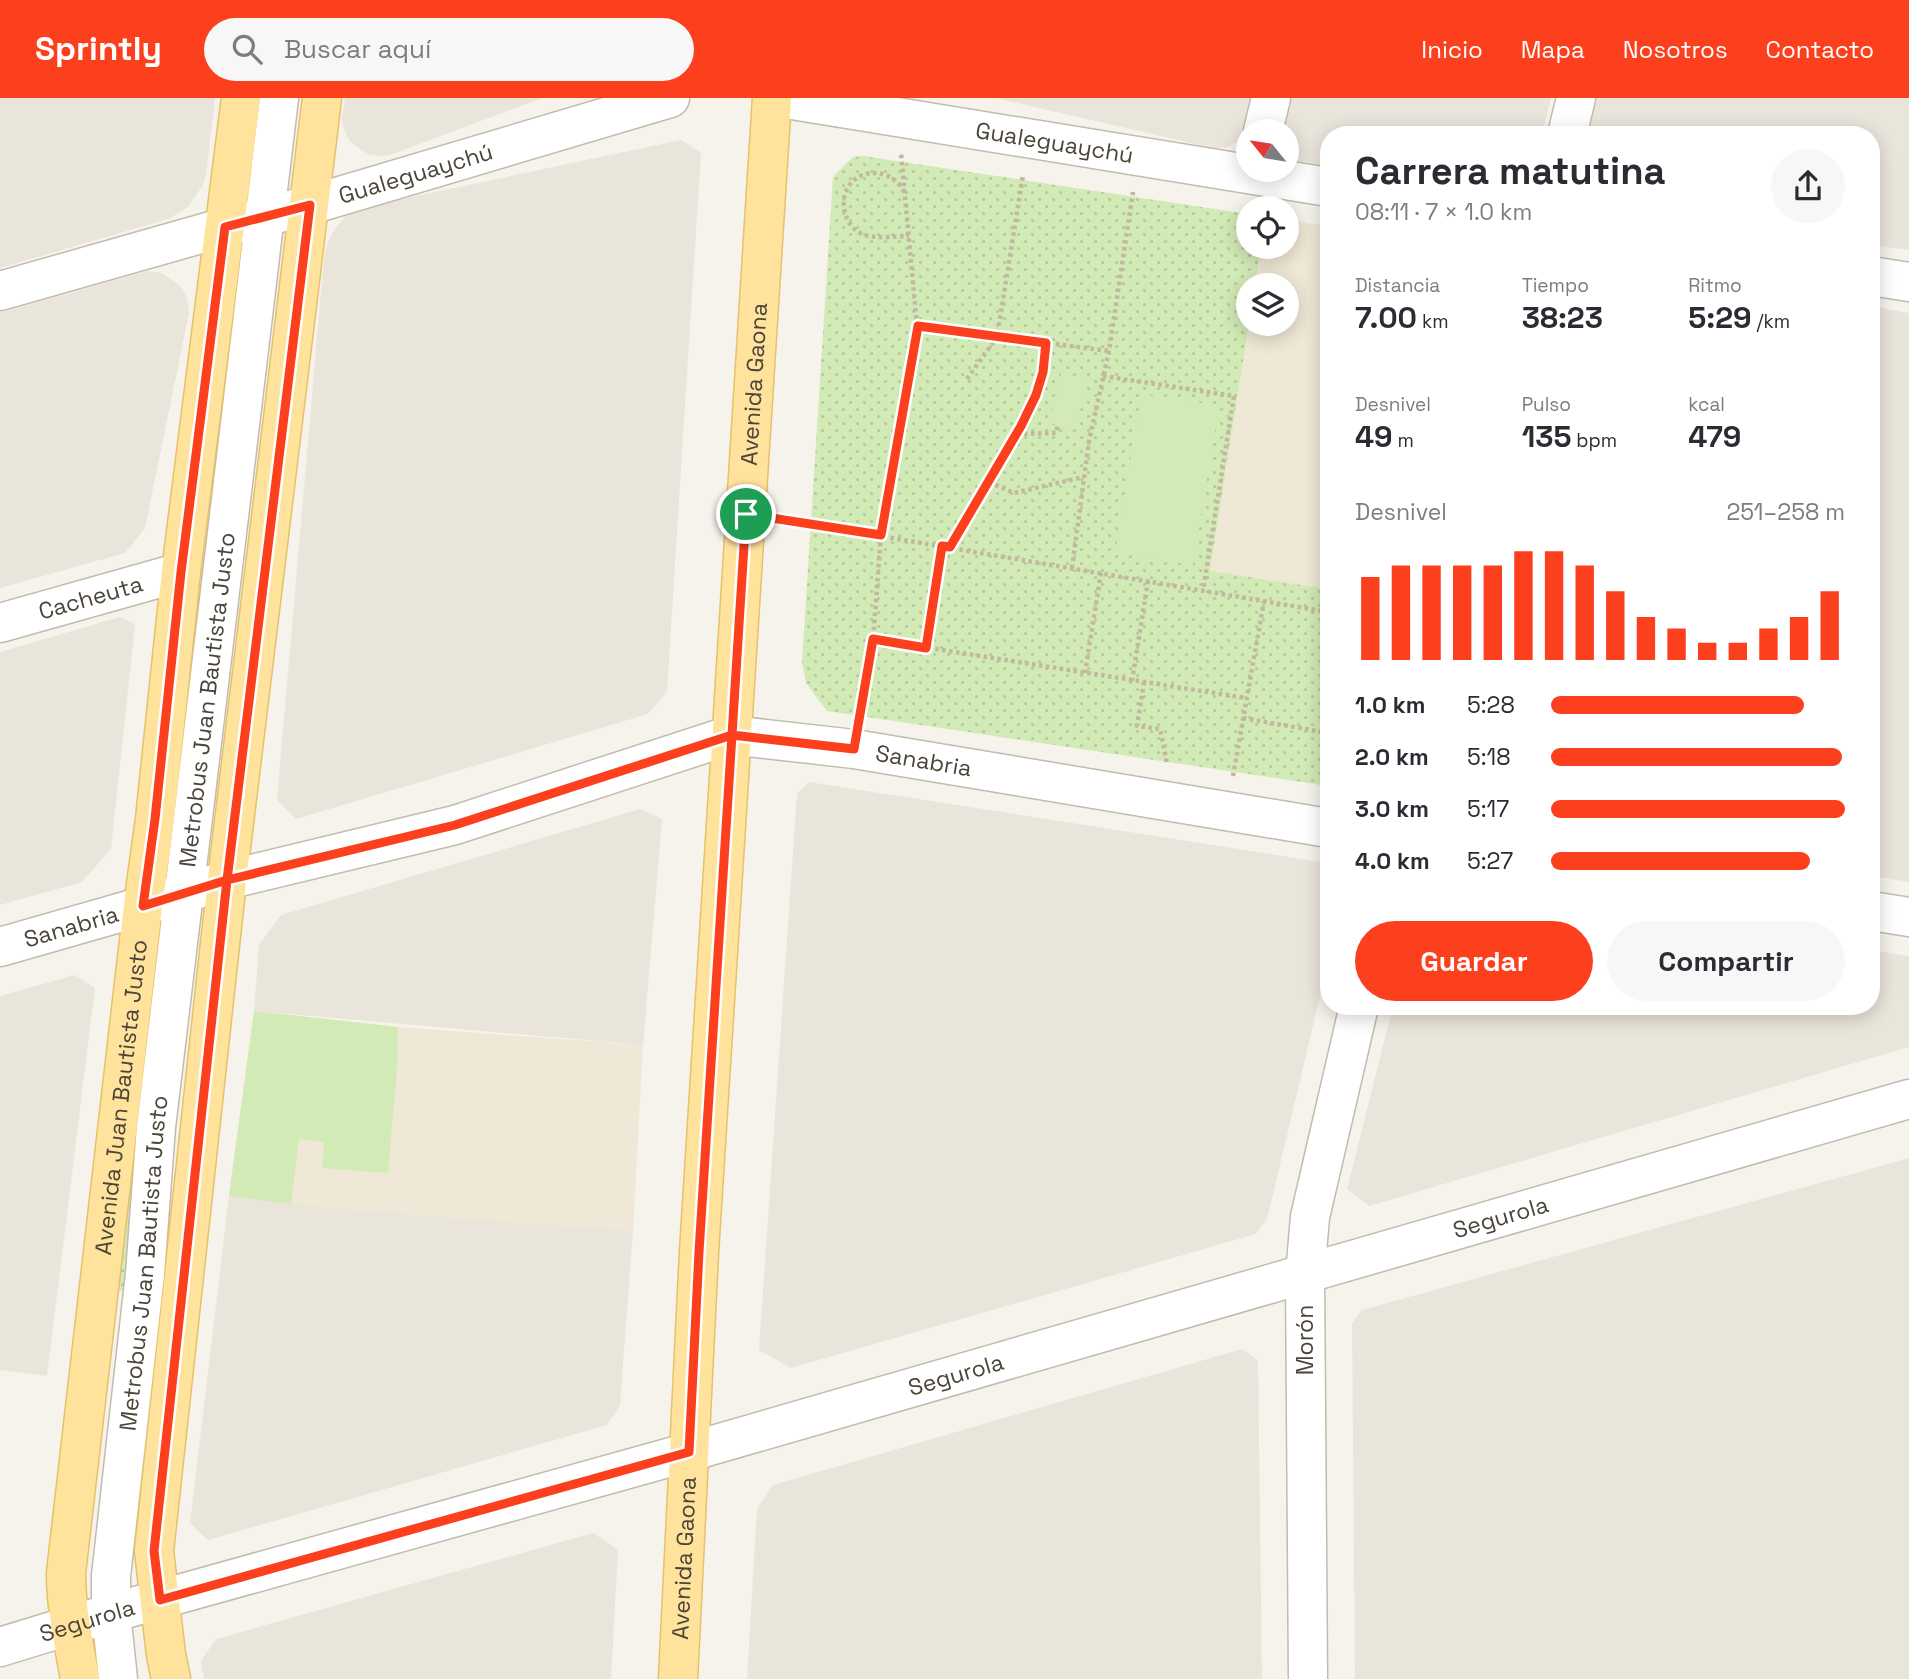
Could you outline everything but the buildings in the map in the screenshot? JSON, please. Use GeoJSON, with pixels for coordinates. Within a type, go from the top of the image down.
{"type":"FeatureCollection","features":[{"type":"Feature","properties":{"kind":"main road","name":"Avenida Juan Bautista Justo"},"geometry":{"type":"LineString","coordinates":[[80,1679],[70,1626],[66,1573],[155,819],[181,572],[241,98]]}},
{"type":"Feature","properties":{"kind":"main road"},"geometry":{"type":"LineString","coordinates":[[171,1679],[154,1551],[227,880],[322,98]]}},
{"type":"Feature","properties":{"kind":"main road","name":"Avenida Gaona"},"geometry":{"type":"LineString","coordinates":[[678,1679],[699,1252],[772,98]]}},
{"type":"Feature","properties":{"kind":"street","name":"Metrobus Juan Bautista Justo"},"geometry":{"type":"LineString","coordinates":[[118,1679],[111,1613],[111,1576],[145,1274],[156,1128],[279,98]]}},
{"type":"Feature","properties":{"kind":"street","name":"Gualeguaychú"},"geometry":{"type":"LineString","coordinates":[[0,291],[310,205],[670,98]]}},
{"type":"Feature","properties":{"kind":"street","name":"Gualeguaychú"},"geometry":{"type":"LineString","coordinates":[[780,98],[914,111],[1029,138],[1236,169]]}},
{"type":"Feature","properties":{"kind":"street"},"geometry":{"type":"LineString","coordinates":[[1266,119],[1271,98]]}},
{"type":"Feature","properties":{"kind":"street"},"geometry":{"type":"LineString","coordinates":[[1569,126],[1576,98]]}},
{"type":"Feature","properties":{"kind":"street","name":"Gualeguaychú"},"geometry":{"type":"LineString","coordinates":[[1299,181],[1320,185]]}},
{"type":"Feature","properties":{"kind":"street"},"geometry":{"type":"LineString","coordinates":[[1880,277],[1909,282]]}},
{"type":"Feature","properties":{"kind":"street","name":"Cacheuta"},"geometry":{"type":"LineString","coordinates":[[0,623],[181,572]]}},
{"type":"Feature","properties":{"kind":"street","name":"Sanabria"},"geometry":{"type":"LineString","coordinates":[[0,947],[227,880],[455,825],[732,735],[854,749],[1320,827]]}},
{"type":"Feature","properties":{"kind":"street"},"geometry":{"type":"LineString","coordinates":[[1880,912],[1909,917]]}},
{"type":"Feature","properties":{"kind":"street","name":"Morón"},"geometry":{"type":"LineString","coordinates":[[1308,1679],[1305,1275],[1310,1217],[1357,1015]]}},
{"type":"Feature","properties":{"kind":"street","name":"Segurola"},"geometry":{"type":"LineString","coordinates":[[0,1647],[111,1613],[689,1452],[1305,1275],[1909,1098]]}},
{"type":"Feature","properties":{"kind":"path"},"geometry":{"type":"LineString","coordinates":[[854,749],[873,639],[881,535],[918,326],[906,195],[914,111]]}},
{"type":"Feature","properties":{"kind":"path"},"geometry":{"type":"LineString","coordinates":[[967,379],[997,337],[1029,138]]}},
{"type":"Feature","properties":{"kind":"path"},"geometry":{"type":"LineString","coordinates":[[1072,568],[1088,441],[1109,351],[1138,155]]}},
{"type":"Feature","properties":{"kind":"path"},"geometry":{"type":"LineString","coordinates":[[906,195],[901,185],[893,178],[872,172],[854,181],[847,189],[844,209],[846,219],[861,233],[870,236],[909,236]]}},
{"type":"Feature","properties":{"kind":"path"},"geometry":{"type":"LineString","coordinates":[[918,326],[1109,351]]}},
{"type":"Feature","properties":{"kind":"path"},"geometry":{"type":"LineString","coordinates":[[950,547],[1036,395],[1043,372],[1046,343]]}},
{"type":"Feature","properties":{"kind":"path"},"geometry":{"type":"LineString","coordinates":[[1103,376],[1234,396],[1203,591]]}},
{"type":"Feature","properties":{"kind":"path"},"geometry":{"type":"LineString","coordinates":[[1016,434],[1056,433],[1058,425]]}},
{"type":"Feature","properties":{"kind":"path"},"geometry":{"type":"LineString","coordinates":[[989,482],[1014,493],[1084,477]]}},
{"type":"Feature","properties":{"kind":"path"},"geometry":{"type":"LineString","coordinates":[[746,514],[1320,611]]}},
{"type":"Feature","properties":{"kind":"path"},"geometry":{"type":"LineString","coordinates":[[926,648],[942,546]]}},
{"type":"Feature","properties":{"kind":"path"},"geometry":{"type":"LineString","coordinates":[[1085,673],[1101,573]]}},
{"type":"Feature","properties":{"kind":"path"},"geometry":{"type":"LineString","coordinates":[[1132,681],[1148,581]]}},
{"type":"Feature","properties":{"kind":"path"},"geometry":{"type":"LineString","coordinates":[[1227,812],[1264,601]]}},
{"type":"Feature","properties":{"kind":"path"},"geometry":{"type":"LineString","coordinates":[[873,639],[1246,698]]}},
{"type":"Feature","properties":{"kind":"path"},"geometry":{"type":"LineString","coordinates":[[1144,682],[1137,726],[1160,729],[1175,802]]}},
{"type":"Feature","properties":{"kind":"path"},"geometry":{"type":"LineString","coordinates":[[1242,718],[1320,732]]}},
{"type":"Feature","properties":{"kind":"shaded area"},"geometry":{"type":"Polygon","coordinates":[[[0,98],[215,98],[203,185],[187,208],[168,219],[0,268],[0,98]]]}},
{"type":"Feature","properties":{"kind":"shaded area"},"geometry":{"type":"Polygon","coordinates":[[[345,98],[542,98],[390,155],[381,156],[368,154],[349,140],[342,118],[345,98]]]}},
{"type":"Feature","properties":{"kind":"shaded area"},"geometry":{"type":"Polygon","coordinates":[[[995,98],[1253,98],[1248,119],[1236,119],[1236,142],[1217,149],[995,98]]]}},
{"type":"Feature","properties":{"kind":"shaded area"},"geometry":{"type":"Polygon","coordinates":[[[1288,98],[1551,98],[1544,126],[1320,126],[1320,164],[1299,160],[1299,119],[1282,119],[1288,98]]]}},
{"type":"Feature","properties":{"kind":"shaded area"},"geometry":{"type":"Polygon","coordinates":[[[1597,98],[1909,98],[1909,250],[1880,246],[1880,126],[1589,126],[1597,98]]]}},
{"type":"Feature","properties":{"kind":"shaded area"},"geometry":{"type":"Polygon","coordinates":[[[681,140],[701,153],[667,691],[648,714],[296,819],[277,800],[324,257],[334,230],[345,217],[364,207],[681,140]]]}},
{"type":"Feature","properties":{"kind":"shaded area"},"geometry":{"type":"Polygon","coordinates":[[[1299,222],[1320,225],[1320,588],[1210,572],[1247,336],[1299,336],[1299,273],[1257,273],[1259,259],[1299,259],[1299,222]]]}},
{"type":"Feature","properties":{"kind":"shaded area"},"geometry":{"type":"Polygon","coordinates":[[[148,271],[162,273],[180,286],[187,298],[189,313],[145,528],[125,553],[0,588],[0,313],[148,271]]]}},
{"type":"Feature","properties":{"kind":"shaded area"},"geometry":{"type":"Polygon","coordinates":[[[1880,308],[1909,313],[1909,882],[1880,877],[1880,308]]]}},
{"type":"Feature","properties":{"kind":"shaded area"},"geometry":{"type":"Polygon","coordinates":[[[120,617],[135,624],[111,849],[82,882],[0,905],[0,652],[120,617]]]}},
{"type":"Feature","properties":{"kind":"shaded area"},"geometry":{"type":"Polygon","coordinates":[[[809,782],[1320,862],[1320,997],[1267,1219],[1256,1234],[791,1368],[759,1350],[797,793],[809,782]]]}},
{"type":"Feature","properties":{"kind":"shaded area"},"geometry":{"type":"Polygon","coordinates":[[[640,809],[662,819],[643,1045],[254,1011],[259,945],[281,915],[640,809]]]}},
{"type":"Feature","properties":{"kind":"shaded area"},"geometry":{"type":"Polygon","coordinates":[[[1880,951],[1909,956],[1909,1047],[1369,1206],[1347,1189],[1391,1015],[1880,1015],[1880,951]]]}},
{"type":"Feature","properties":{"kind":"shaded area"},"geometry":{"type":"Polygon","coordinates":[[[75,975],[95,988],[47,1376],[0,1370],[0,996],[75,975]]]}},
{"type":"Feature","properties":{"kind":"shaded area"},"geometry":{"type":"Polygon","coordinates":[[[254,1011],[398,1027],[643,1045],[633,1231],[464,1219],[229,1196],[254,1011]]]}},
{"type":"Feature","properties":{"kind":"shaded area"},"geometry":{"type":"Polygon","coordinates":[[[1909,1158],[1909,1679],[1355,1679],[1352,1323],[1362,1310],[1909,1158]]]}},
{"type":"Feature","properties":{"kind":"shaded area"},"geometry":{"type":"Polygon","coordinates":[[[229,1196],[633,1231],[620,1405],[607,1425],[208,1540],[190,1523],[229,1196]]]}},
{"type":"Feature","properties":{"kind":"shaded area"},"geometry":{"type":"Polygon","coordinates":[[[1242,1349],[1258,1360],[1262,1679],[747,1679],[757,1509],[773,1485],[1242,1349]]]}},
{"type":"Feature","properties":{"kind":"shaded area"},"geometry":{"type":"Polygon","coordinates":[[[593,1533],[618,1550],[611,1679],[204,1679],[201,1661],[216,1639],[593,1533]]]}},
{"type":"Feature","properties":{"kind":"green space"},"geometry":{"type":"Polygon","coordinates":[[[863,156],[1236,212],[1236,259],[1259,259],[1257,273],[1236,273],[1236,336],[1247,336],[1210,571],[1320,588],[1320,785],[827,711],[806,683],[802,662],[833,177],[853,157],[863,156]]]}},
{"type":"Feature","properties":{"kind":"green space"},"geometry":{"type":"Polygon","coordinates":[[[1061,373],[1087,379],[1076,429],[1050,423],[1061,373]]]}},
{"type":"Feature","properties":{"kind":"green space"},"geometry":{"type":"Polygon","coordinates":[[[1141,394],[1219,406],[1193,565],[1115,553],[1141,394]]]}},
{"type":"Feature","properties":{"kind":"green space"},"geometry":{"type":"Polygon","coordinates":[[[254,1011],[398,1027],[388,1173],[322,1168],[324,1142],[299,1139],[291,1204],[229,1196],[254,1011]]]}},
{"type":"Feature","properties":{"kind":"green space"},"geometry":{"type":"Polygon","coordinates":[[[132,1156],[135,1156],[125,1291],[113,1290],[132,1156]]]}},
{"type":"Feature","properties":{"kind":"route"},"geometry":{"type":"LineString","coordinates":[[746,514],[732,735],[455,825],[227,880],[143,906],[181,572],[225,227],[310,205],[227,880],[154,1551],[160,1600],[689,1452],[732,735],[854,749],[873,639],[926,648],[942,546],[950,547],[1021,426],[1036,395],[1043,372],[1046,343],[918,326],[881,535],[746,514]]}}]}
